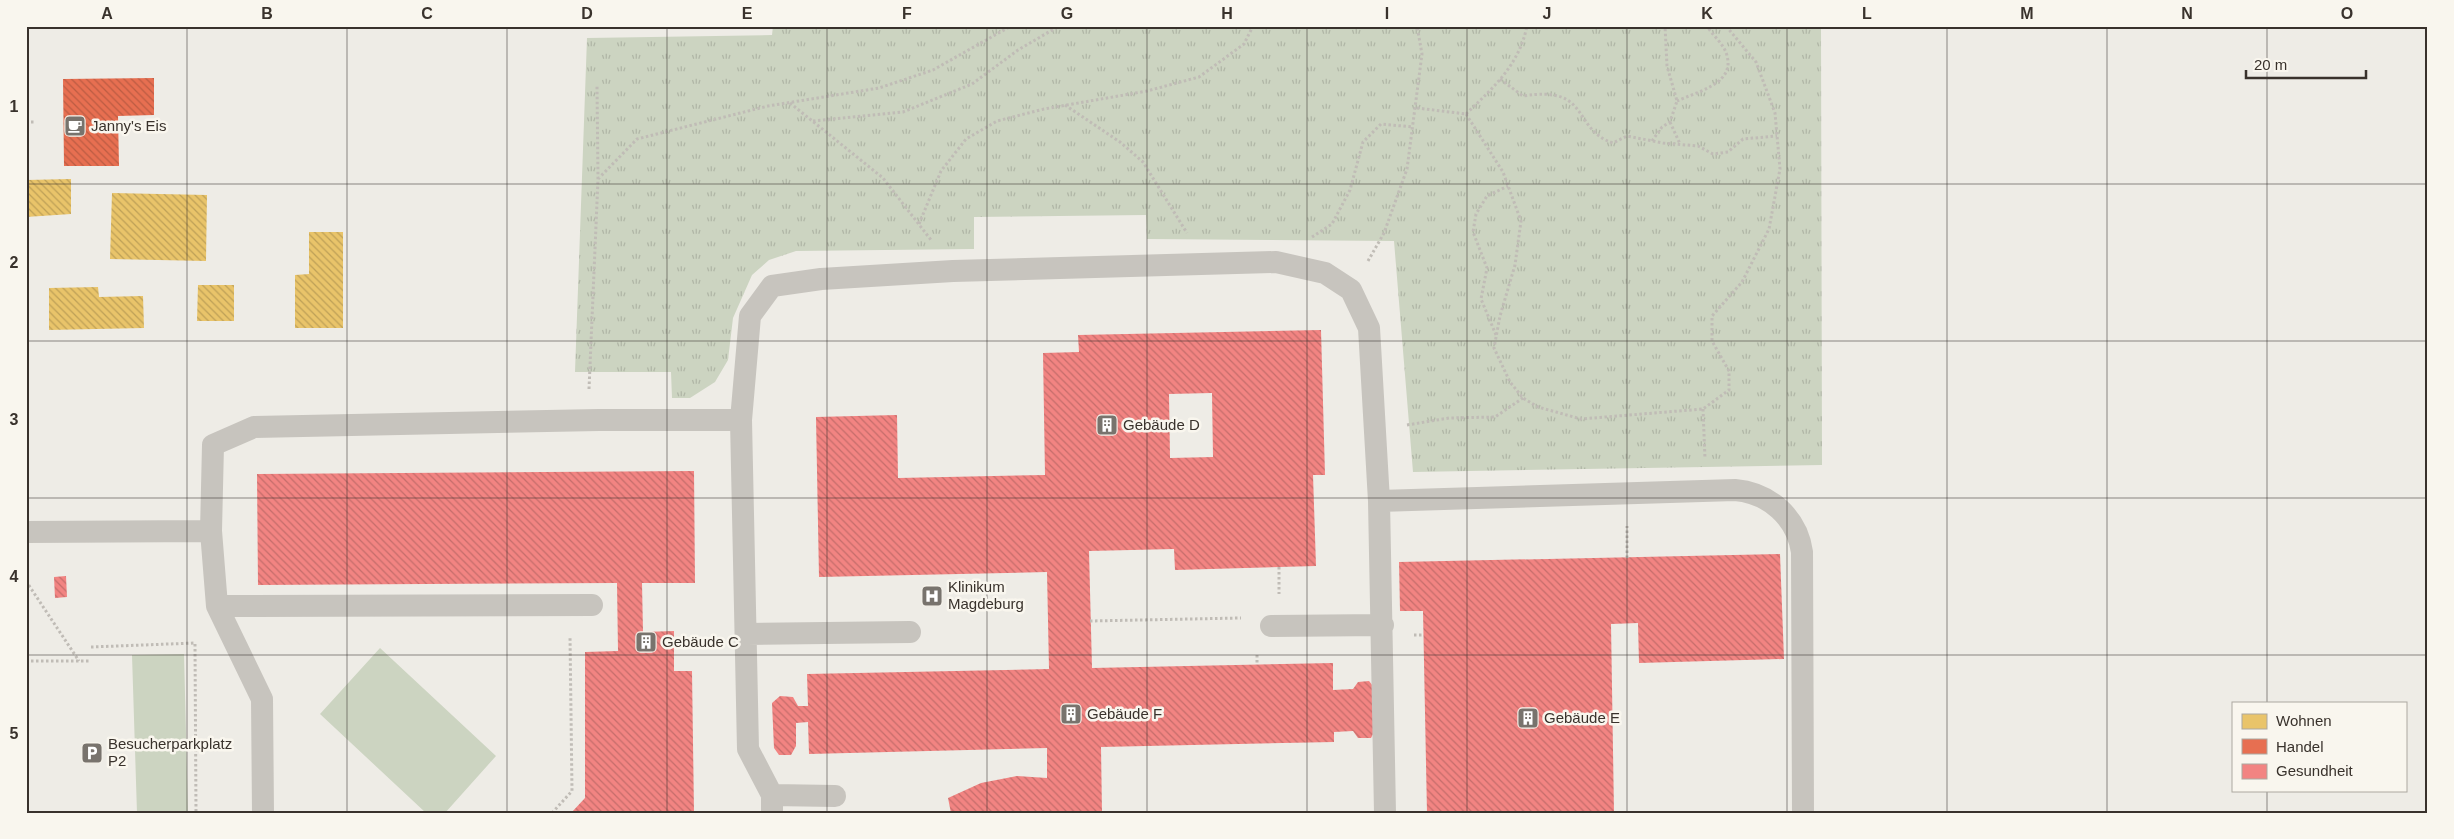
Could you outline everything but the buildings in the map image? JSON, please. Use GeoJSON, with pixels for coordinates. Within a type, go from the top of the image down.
{"type":"FeatureCollection","features":[{"type":"Feature","properties":{"kind":"lane"},"geometry":{"type":"LineString","coordinates":[[835,796],[772,804],[748,750],[742,420],[750,316],[772,286],[821,279],[953,271],[1276,262],[1325,273],[1351,290],[1369,328],[1379,501],[1383,625],[1385,813]]}},
{"type":"Feature","properties":{"kind":"lane"},"geometry":{"type":"LineString","coordinates":[[263,813],[262,699],[217,606],[210,531],[214,445],[254,427],[742,420]]}},
{"type":"Feature","properties":{"kind":"lane"},"geometry":{"type":"LineString","coordinates":[[1379,501],[1735,490],[1757,495],[1777,506],[1794,526],[1802,552],[1803,813]]}},
{"type":"Feature","properties":{"kind":"lane"},"geometry":{"type":"LineString","coordinates":[[26,532],[210,531]]}},
{"type":"Feature","properties":{"kind":"lane"},"geometry":{"type":"LineString","coordinates":[[217,606],[592,606]]}},
{"type":"Feature","properties":{"kind":"lane"},"geometry":{"type":"LineString","coordinates":[[1271,626],[1383,625]]}},
{"type":"Feature","properties":{"kind":"lane"},"geometry":{"type":"LineString","coordinates":[[746,634],[910,632]]}},
{"type":"Feature","properties":{"kind":"path"},"geometry":{"type":"LineString","coordinates":[[598,180],[637,138],[768,106],[879,88],[933,70],[1011,26]]}},
{"type":"Feature","properties":{"kind":"path"},"geometry":{"type":"LineString","coordinates":[[813,121],[903,112],[972,84],[1018,50],[1059,26]]}},
{"type":"Feature","properties":{"kind":"path"},"geometry":{"type":"LineString","coordinates":[[919,224],[941,171],[966,139],[997,121],[1065,105],[1147,91],[1199,77],[1244,44],[1253,26]]}},
{"type":"Feature","properties":{"kind":"path"},"geometry":{"type":"LineString","coordinates":[[1351,290],[1384,233],[1407,169],[1414,127],[1422,54],[1417,26]]}},
{"type":"Feature","properties":{"kind":"path"},"geometry":{"type":"LineString","coordinates":[[1466,114],[1500,79],[1523,47],[1527,26]]}},
{"type":"Feature","properties":{"kind":"path"},"geometry":{"type":"LineString","coordinates":[[1652,141],[1662,127],[1670,122],[1677,101],[1667,66],[1665,26]]}},
{"type":"Feature","properties":{"kind":"path"},"geometry":{"type":"LineString","coordinates":[[1677,101],[1720,81],[1728,71],[1728,56],[1707,26]]}},
{"type":"Feature","properties":{"kind":"path"},"geometry":{"type":"LineString","coordinates":[[1466,114],[1503,172],[1521,221],[1515,266],[1500,316],[1494,348],[1510,382],[1523,398],[1538,407],[1581,419],[1703,409],[1729,390],[1730,371],[1712,341],[1712,316],[1742,282],[1769,229],[1780,169],[1775,114],[1756,62],[1726,26]]}},
{"type":"Feature","properties":{"kind":"path"},"geometry":{"type":"LineString","coordinates":[[1500,79],[1523,96],[1543,93],[1560,95],[1577,108],[1601,139],[1613,143],[1628,136],[1652,141],[1698,146],[1713,154],[1728,152],[1743,139],[1777,136]]}},
{"type":"Feature","properties":{"kind":"path"},"geometry":{"type":"LineString","coordinates":[[587,421],[598,180],[598,85]]}},
{"type":"Feature","properties":{"kind":"path"},"geometry":{"type":"LineString","coordinates":[[790,103],[883,178],[953,271]]}},
{"type":"Feature","properties":{"kind":"path"},"geometry":{"type":"LineString","coordinates":[[1065,105],[1120,142],[1143,162],[1181,220],[1203,265]]}},
{"type":"Feature","properties":{"kind":"path"},"geometry":{"type":"LineString","coordinates":[[1416,108],[1466,114]]}},
{"type":"Feature","properties":{"kind":"path"},"geometry":{"type":"LineString","coordinates":[[26,122],[36,122]]}},
{"type":"Feature","properties":{"kind":"path"},"geometry":{"type":"LineString","coordinates":[[1670,122],[1680,144]]}},
{"type":"Feature","properties":{"kind":"path"},"geometry":{"type":"LineString","coordinates":[[1276,262],[1332,224],[1350,190],[1363,142],[1381,124],[1414,127]]}},
{"type":"Feature","properties":{"kind":"path"},"geometry":{"type":"LineString","coordinates":[[1497,336],[1481,299],[1487,268],[1473,232],[1476,214],[1487,196],[1508,186]]}},
{"type":"Feature","properties":{"kind":"path"},"geometry":{"type":"LineString","coordinates":[[1375,441],[1402,426],[1450,418],[1495,417],[1523,398]]}},
{"type":"Feature","properties":{"kind":"path"},"geometry":{"type":"LineString","coordinates":[[1703,409],[1704,452]]}},
{"type":"Feature","properties":{"kind":"path"},"geometry":{"type":"LineString","coordinates":[[1626,558],[1627,526]]}},
{"type":"Feature","properties":{"kind":"path"},"geometry":{"type":"LineString","coordinates":[[26,581],[79,661]]}},
{"type":"Feature","properties":{"kind":"path"},"geometry":{"type":"LineString","coordinates":[[196,813],[195,644],[217,606]]}},
{"type":"Feature","properties":{"kind":"path"},"geometry":{"type":"LineString","coordinates":[[552,813],[572,791],[569,606]]}},
{"type":"Feature","properties":{"kind":"path"},"geometry":{"type":"LineString","coordinates":[[1090,621],[1246,617]]}},
{"type":"Feature","properties":{"kind":"path"},"geometry":{"type":"LineString","coordinates":[[91,647],[195,644]]}},
{"type":"Feature","properties":{"kind":"path"},"geometry":{"type":"LineString","coordinates":[[26,661],[91,661]]}},
{"type":"Feature","properties":{"kind":"green space"},"geometry":{"type":"Polygon","coordinates":[[[773,26],[1821,26],[1822,465],[1413,472],[1394,241],[1147,239],[1146,215],[974,217],[974,249],[796,251],[769,260],[752,275],[733,318],[728,360],[715,382],[690,398],[672,398],[671,372],[575,372],[587,38],[772,35],[773,26]]]}},
{"type":"Feature","properties":{"kind":"green space"},"geometry":{"type":"Polygon","coordinates":[[[380,648],[496,756],[445,813],[426,813],[320,714],[380,648]]]}},
{"type":"Feature","properties":{"kind":"green space"},"geometry":{"type":"Polygon","coordinates":[[[184,654],[188,813],[137,813],[132,655],[184,654]]]}},
{"type":"Feature","properties":{"kind":"place","name":"Janny's Eis"},"geometry":{"type":"Point","coordinates":[75,126]}},
{"type":"Feature","properties":{"kind":"place","name":"Gebäude D"},"geometry":{"type":"Point","coordinates":[1107,425]}},
{"type":"Feature","properties":{"kind":"place","name":"Klinikum Magdeburg"},"geometry":{"type":"Point","coordinates":[932,596]}},
{"type":"Feature","properties":{"kind":"place","name":"Gebäude C"},"geometry":{"type":"Point","coordinates":[646,642]}},
{"type":"Feature","properties":{"kind":"place","name":"Gebäude F"},"geometry":{"type":"Point","coordinates":[1071,714]}},
{"type":"Feature","properties":{"kind":"place","name":"Gebäude E"},"geometry":{"type":"Point","coordinates":[1528,718]}},
{"type":"Feature","properties":{"kind":"place","name":"Besucherparkplatz P2"},"geometry":{"type":"Point","coordinates":[92,753]}}]}
